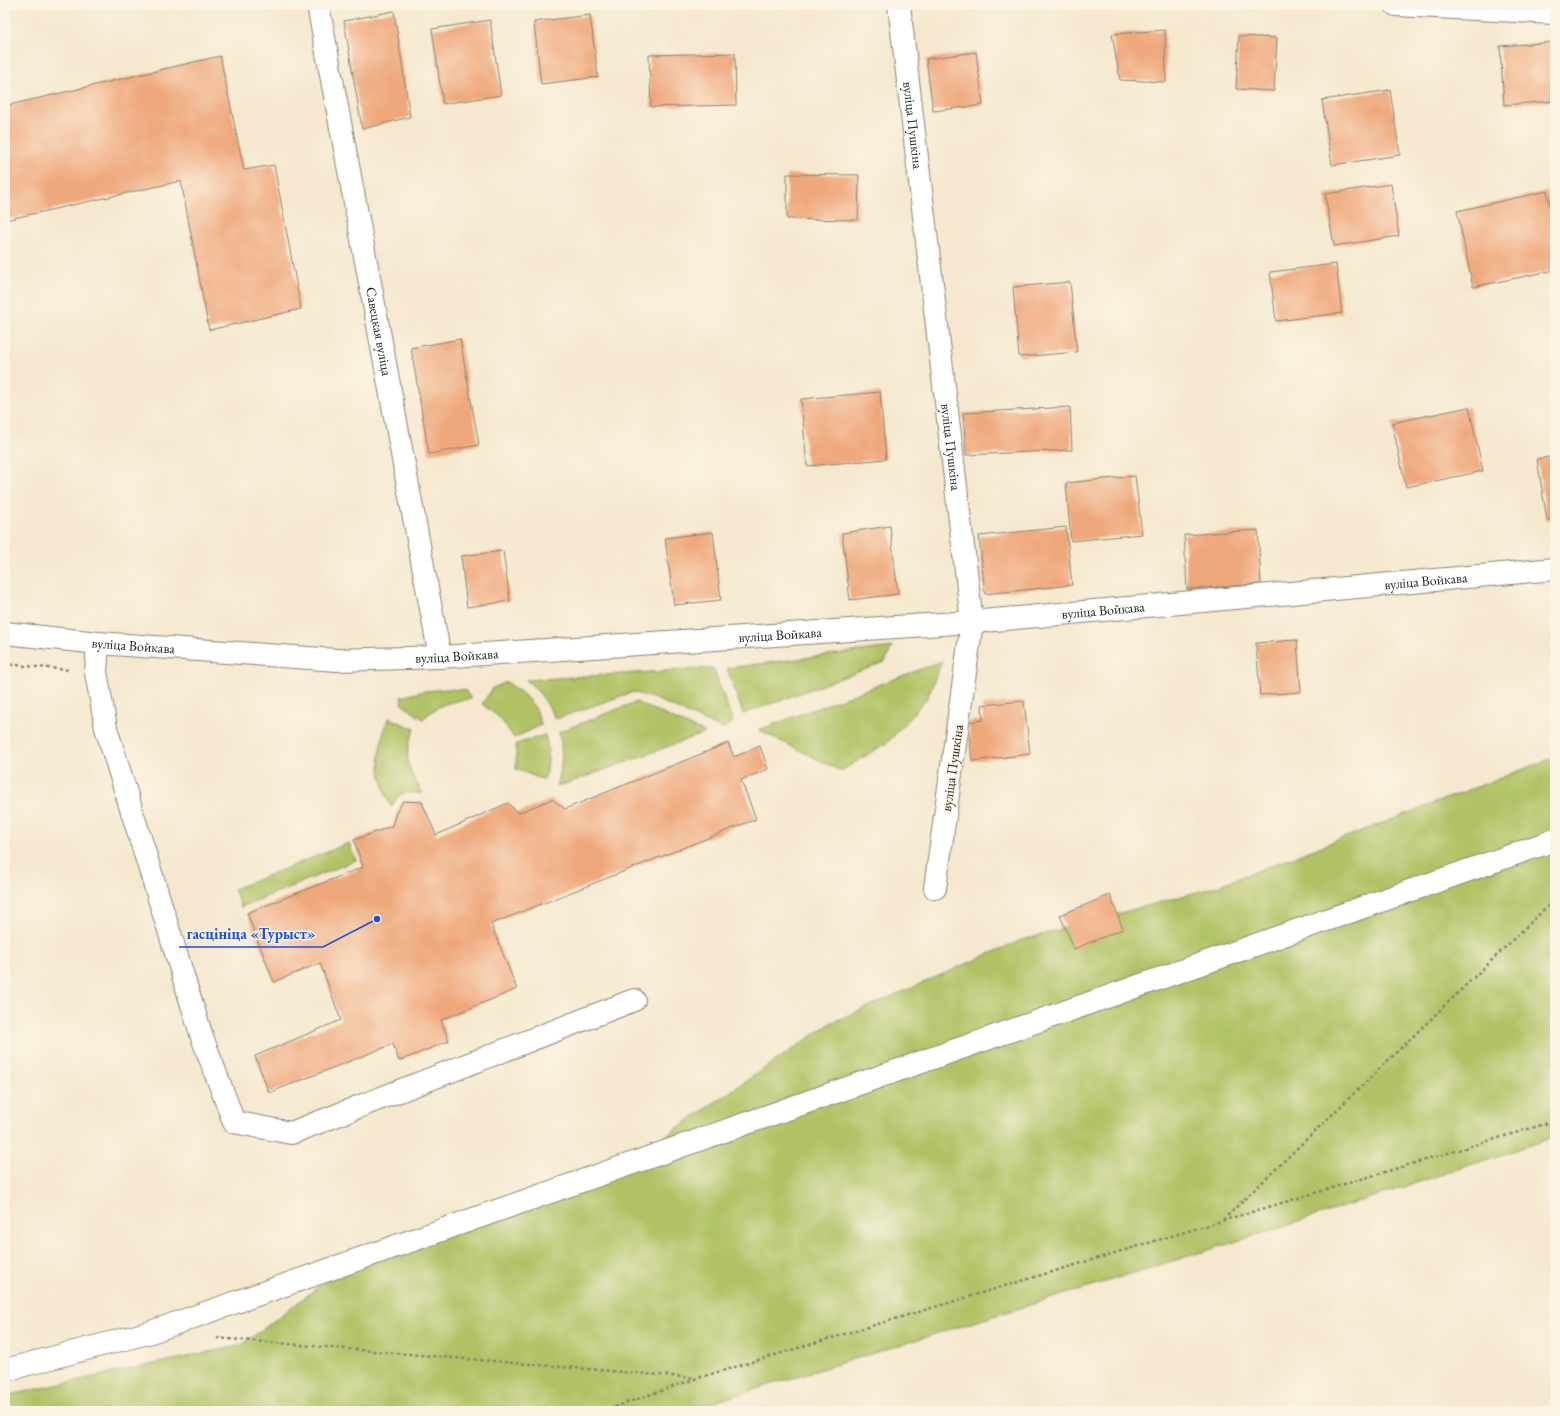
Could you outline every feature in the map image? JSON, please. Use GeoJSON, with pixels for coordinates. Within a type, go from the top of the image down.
{"type":"FeatureCollection","features":[{"type":"Feature","properties":{"kind":"street","name":"Савецкая вуліца"},"geometry":{"type":"LineString","coordinates":[[318,5],[440,657]]}},
{"type":"Feature","properties":{"kind":"street","name":"вуліца Пушкіна"},"geometry":{"type":"LineString","coordinates":[[899,5],[972,622],[935,888]]}},
{"type":"Feature","properties":{"kind":"street"},"geometry":{"type":"LineString","coordinates":[[1396,5],[1555,13]]}},
{"type":"Feature","properties":{"kind":"street","name":"вуліца Войкава"},"geometry":{"type":"LineString","coordinates":[[5,633],[98,643],[337,660],[440,657],[972,622],[1555,569]]}},
{"type":"Feature","properties":{"kind":"street"},"geometry":{"type":"LineString","coordinates":[[98,643],[96,672],[106,728],[202,1037],[234,1122],[291,1133],[634,1000]]}},
{"type":"Feature","properties":{"kind":"street"},"geometry":{"type":"LineString","coordinates":[[5,1370],[148,1333],[1555,840]]}},
{"type":"Feature","properties":{"kind":"path"},"geometry":{"type":"LineString","coordinates":[[5,664],[96,672]]}},
{"type":"Feature","properties":{"kind":"path"},"geometry":{"type":"LineString","coordinates":[[1222,1221],[1555,898]]}},
{"type":"Feature","properties":{"kind":"path"},"geometry":{"type":"LineString","coordinates":[[603,1411],[698,1378],[1555,1121]]}},
{"type":"Feature","properties":{"kind":"path"},"geometry":{"type":"LineString","coordinates":[[212,1338],[698,1378]]}},
{"type":"Feature","properties":{"kind":"green space"},"geometry":{"type":"Polygon","coordinates":[[[892,647],[885,662],[743,714],[727,668],[892,647]]]}},
{"type":"Feature","properties":{"kind":"green space"},"geometry":{"type":"Polygon","coordinates":[[[942,661],[927,698],[888,742],[841,771],[759,730],[942,661]]]}},
{"type":"Feature","properties":{"kind":"green space"},"geometry":{"type":"Polygon","coordinates":[[[713,668],[733,722],[722,729],[653,698],[633,692],[555,719],[543,698],[526,680],[713,668]]]}},
{"type":"Feature","properties":{"kind":"green space"},"geometry":{"type":"Polygon","coordinates":[[[507,682],[524,695],[536,709],[541,725],[514,738],[500,718],[482,704],[493,688],[507,682]]]}},
{"type":"Feature","properties":{"kind":"green space"},"geometry":{"type":"Polygon","coordinates":[[[447,689],[465,690],[471,699],[445,704],[434,710],[423,719],[403,705],[401,697],[424,691],[447,689]]]}},
{"type":"Feature","properties":{"kind":"green space"},"geometry":{"type":"Polygon","coordinates":[[[636,702],[705,733],[557,787],[561,760],[559,732],[636,702]]]}},
{"type":"Feature","properties":{"kind":"green space"},"geometry":{"type":"Polygon","coordinates":[[[389,718],[415,729],[409,747],[408,762],[413,777],[423,793],[404,793],[398,797],[391,807],[383,784],[380,762],[381,741],[389,718]]]}},
{"type":"Feature","properties":{"kind":"green space"},"geometry":{"type":"Polygon","coordinates":[[[545,735],[548,747],[548,758],[544,780],[516,769],[516,744],[545,735]]]}},
{"type":"Feature","properties":{"kind":"green space"},"geometry":{"type":"Polygon","coordinates":[[[1555,757],[1555,1137],[1283,1227],[685,1411],[5,1411],[5,1396],[242,1345],[338,1272],[632,1159],[831,1023],[1019,941],[1215,887],[1555,757]]]}},
{"type":"Feature","properties":{"kind":"green space"},"geometry":{"type":"Polygon","coordinates":[[[349,843],[356,860],[241,907],[234,889],[349,843]]]}},
{"type":"Feature","properties":{"kind":"building"},"geometry":{"type":"Polygon","coordinates":[[[394,11],[410,117],[362,129],[344,21],[394,11]]]}},
{"type":"Feature","properties":{"kind":"building"},"geometry":{"type":"Polygon","coordinates":[[[590,15],[598,77],[541,84],[534,22],[590,15]]]}},
{"type":"Feature","properties":{"kind":"building"},"geometry":{"type":"Polygon","coordinates":[[[490,20],[501,95],[443,104],[432,29],[490,20]]]}},
{"type":"Feature","properties":{"kind":"building"},"geometry":{"type":"Polygon","coordinates":[[[1165,30],[1166,82],[1120,80],[1112,34],[1165,30]]]}},
{"type":"Feature","properties":{"kind":"building"},"geometry":{"type":"Polygon","coordinates":[[[1239,36],[1277,38],[1274,91],[1236,89],[1239,36]]]}},
{"type":"Feature","properties":{"kind":"building"},"geometry":{"type":"Polygon","coordinates":[[[1555,42],[1555,101],[1504,105],[1500,46],[1555,42]]]}},
{"type":"Feature","properties":{"kind":"building"},"geometry":{"type":"Polygon","coordinates":[[[976,52],[983,105],[933,111],[926,59],[976,52]]]}},
{"type":"Feature","properties":{"kind":"building"},"geometry":{"type":"Polygon","coordinates":[[[735,53],[736,105],[651,107],[649,55],[735,53]]]}},
{"type":"Feature","properties":{"kind":"building"},"geometry":{"type":"Polygon","coordinates":[[[220,56],[244,170],[274,165],[301,309],[209,330],[181,181],[5,220],[5,106],[220,56]]]}},
{"type":"Feature","properties":{"kind":"building"},"geometry":{"type":"Polygon","coordinates":[[[1390,90],[1400,155],[1332,165],[1322,100],[1390,90]]]}},
{"type":"Feature","properties":{"kind":"building"},"geometry":{"type":"Polygon","coordinates":[[[787,174],[859,175],[858,220],[787,219],[787,174]]]}},
{"type":"Feature","properties":{"kind":"building"},"geometry":{"type":"Polygon","coordinates":[[[1391,184],[1399,236],[1334,246],[1325,194],[1391,184]]]}},
{"type":"Feature","properties":{"kind":"building"},"geometry":{"type":"Polygon","coordinates":[[[1547,191],[1555,227],[1555,270],[1473,287],[1457,211],[1547,191]]]}},
{"type":"Feature","properties":{"kind":"building"},"geometry":{"type":"Polygon","coordinates":[[[1336,264],[1342,313],[1276,321],[1270,272],[1336,264]]]}},
{"type":"Feature","properties":{"kind":"building"},"geometry":{"type":"Polygon","coordinates":[[[1070,282],[1077,352],[1019,357],[1013,287],[1070,282]]]}},
{"type":"Feature","properties":{"kind":"building"},"geometry":{"type":"Polygon","coordinates":[[[460,339],[479,445],[429,454],[411,348],[460,339]]]}},
{"type":"Feature","properties":{"kind":"building"},"geometry":{"type":"Polygon","coordinates":[[[880,392],[886,459],[807,466],[801,399],[880,392]]]}},
{"type":"Feature","properties":{"kind":"building"},"geometry":{"type":"Polygon","coordinates":[[[1070,407],[1072,450],[966,455],[963,413],[1070,407]]]}},
{"type":"Feature","properties":{"kind":"building"},"geometry":{"type":"Polygon","coordinates":[[[1469,407],[1483,471],[1406,487],[1392,423],[1469,407]]]}},
{"type":"Feature","properties":{"kind":"building"},"geometry":{"type":"Polygon","coordinates":[[[1555,456],[1555,519],[1547,520],[1537,459],[1555,456]]]}},
{"type":"Feature","properties":{"kind":"building"},"geometry":{"type":"Polygon","coordinates":[[[1135,476],[1142,534],[1071,541],[1066,483],[1135,476]]]}},
{"type":"Feature","properties":{"kind":"building"},"geometry":{"type":"Polygon","coordinates":[[[890,526],[898,594],[850,600],[842,533],[890,526]]]}},
{"type":"Feature","properties":{"kind":"building"},"geometry":{"type":"Polygon","coordinates":[[[1066,527],[1072,585],[985,594],[979,536],[1066,527]]]}},
{"type":"Feature","properties":{"kind":"building"},"geometry":{"type":"Polygon","coordinates":[[[1258,530],[1261,584],[1187,589],[1184,535],[1258,530]]]}},
{"type":"Feature","properties":{"kind":"building"},"geometry":{"type":"Polygon","coordinates":[[[713,532],[721,600],[674,605],[665,538],[713,532]]]}},
{"type":"Feature","properties":{"kind":"building"},"geometry":{"type":"Polygon","coordinates":[[[503,551],[510,601],[467,607],[461,556],[503,551]]]}},
{"type":"Feature","properties":{"kind":"building"},"geometry":{"type":"Polygon","coordinates":[[[1297,640],[1301,692],[1260,695],[1256,643],[1297,640]]]}},
{"type":"Feature","properties":{"kind":"building"},"geometry":{"type":"Polygon","coordinates":[[[1024,701],[1030,754],[972,761],[968,722],[983,720],[982,705],[1024,701]]]}},
{"type":"Feature","properties":{"kind":"building"},"geometry":{"type":"Polygon","coordinates":[[[728,743],[734,757],[760,746],[768,769],[741,780],[756,819],[491,924],[517,989],[441,1020],[449,1041],[399,1061],[393,1044],[269,1093],[255,1056],[341,1020],[320,963],[274,982],[247,913],[363,867],[354,840],[392,826],[396,813],[403,801],[422,802],[436,835],[508,803],[518,813],[552,799],[565,809],[728,743]]]}},
{"type":"Feature","properties":{"kind":"building"},"geometry":{"type":"Polygon","coordinates":[[[1110,895],[1123,929],[1074,949],[1060,915],[1110,895]]]}},
{"type":"Feature","properties":{"kind":"place","name":"гасцініца «Турыст»"},"geometry":{"type":"Point","coordinates":[377,919]}}]}
